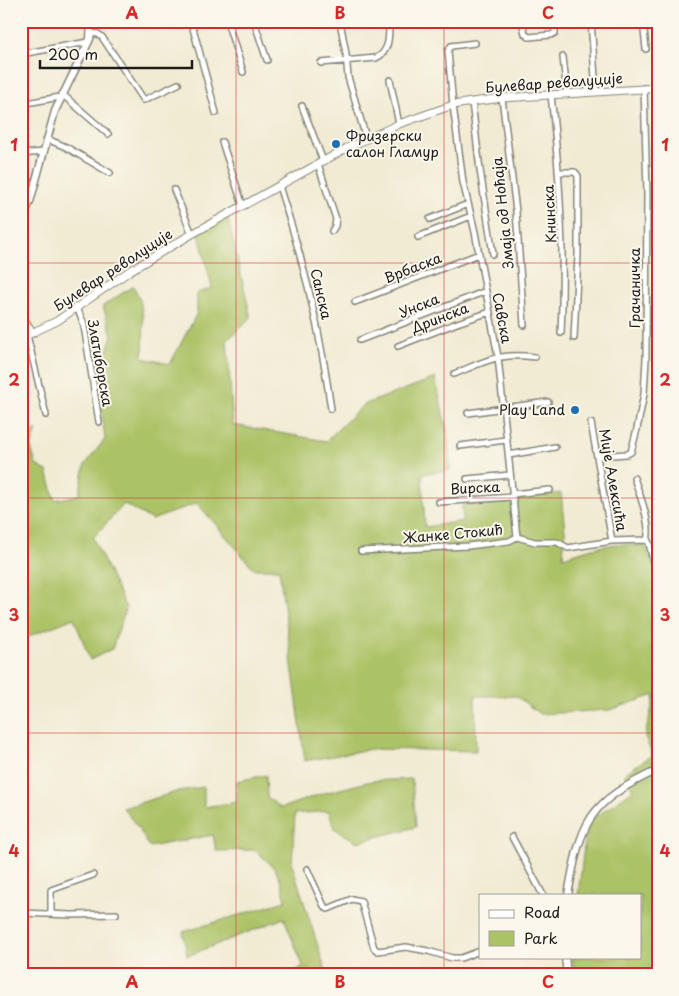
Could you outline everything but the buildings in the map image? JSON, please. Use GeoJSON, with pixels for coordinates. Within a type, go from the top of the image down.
{"type":"FeatureCollection","features":[{"type":"Feature","properties":{"kind":"main road","name":"Булевар револуције"},"geometry":{"type":"LineString","coordinates":[[27,335],[56,321],[131,270],[192,234],[366,138],[399,124],[453,105],[472,102],[502,98],[658,88]]}},
{"type":"Feature","properties":{"kind":"street"},"geometry":{"type":"LineString","coordinates":[[21,220],[30,202],[42,152],[61,95],[91,34],[91,21]]}},
{"type":"Feature","properties":{"kind":"street"},"geometry":{"type":"LineString","coordinates":[[191,21],[216,113]]}},
{"type":"Feature","properties":{"kind":"street"},"geometry":{"type":"LineString","coordinates":[[227,21],[243,72]]}},
{"type":"Feature","properties":{"kind":"street"},"geometry":{"type":"LineString","coordinates":[[254,21],[267,60]]}},
{"type":"Feature","properties":{"kind":"street"},"geometry":{"type":"LineString","coordinates":[[340,21],[348,77],[366,138]]}},
{"type":"Feature","properties":{"kind":"street"},"geometry":{"type":"LineString","coordinates":[[322,63],[381,56],[388,45],[389,21]]}},
{"type":"Feature","properties":{"kind":"street"},"geometry":{"type":"LineString","coordinates":[[522,21],[524,34],[530,37],[555,33],[555,21]]}},
{"type":"Feature","properties":{"kind":"street"},"geometry":{"type":"LineString","coordinates":[[592,21],[596,92]]}},
{"type":"Feature","properties":{"kind":"street"},"geometry":{"type":"LineString","coordinates":[[644,21],[646,49]]}},
{"type":"Feature","properties":{"kind":"street"},"geometry":{"type":"LineString","coordinates":[[91,34],[98,34],[102,37],[144,100],[178,84]]}},
{"type":"Feature","properties":{"kind":"street"},"geometry":{"type":"LineString","coordinates":[[21,54],[88,42]]}},
{"type":"Feature","properties":{"kind":"street"},"geometry":{"type":"LineString","coordinates":[[453,105],[448,49],[451,46],[475,43]]}},
{"type":"Feature","properties":{"kind":"street"},"geometry":{"type":"LineString","coordinates":[[563,57],[567,94]]}},
{"type":"Feature","properties":{"kind":"street"},"geometry":{"type":"LineString","coordinates":[[390,80],[399,124]]}},
{"type":"Feature","properties":{"kind":"street","name":"Грачаничка"},"geometry":{"type":"LineString","coordinates":[[597,456],[627,454],[631,452],[638,428],[644,394],[647,192],[644,88]]}},
{"type":"Feature","properties":{"kind":"street"},"geometry":{"type":"LineString","coordinates":[[21,104],[61,95]]}},
{"type":"Feature","properties":{"kind":"street"},"geometry":{"type":"LineString","coordinates":[[61,95],[108,134]]}},
{"type":"Feature","properties":{"kind":"street","name":"Книнска"},"geometry":{"type":"LineString","coordinates":[[551,95],[559,172],[564,277],[561,333]]}},
{"type":"Feature","properties":{"kind":"street","name":"Змаја од Ноћаја"},"geometry":{"type":"LineString","coordinates":[[502,98],[516,211],[524,325]]}},
{"type":"Feature","properties":{"kind":"street"},"geometry":{"type":"LineString","coordinates":[[472,102],[480,170],[494,254]]}},
{"type":"Feature","properties":{"kind":"street","name":"Савска"},"geometry":{"type":"LineString","coordinates":[[453,105],[463,182],[479,254],[498,357],[517,537]]}},
{"type":"Feature","properties":{"kind":"street"},"geometry":{"type":"LineString","coordinates":[[302,106],[336,219],[332,231]]}},
{"type":"Feature","properties":{"kind":"street"},"geometry":{"type":"LineString","coordinates":[[47,139],[110,172]]}},
{"type":"Feature","properties":{"kind":"street"},"geometry":{"type":"LineString","coordinates":[[222,142],[243,206]]}},
{"type":"Feature","properties":{"kind":"street"},"geometry":{"type":"LineString","coordinates":[[21,154],[42,152]]}},
{"type":"Feature","properties":{"kind":"street"},"geometry":{"type":"LineString","coordinates":[[559,172],[575,172],[578,176],[578,255],[574,338]]}},
{"type":"Feature","properties":{"kind":"street","name":"Санска"},"geometry":{"type":"LineString","coordinates":[[279,186],[311,296],[331,409]]}},
{"type":"Feature","properties":{"kind":"street"},"geometry":{"type":"LineString","coordinates":[[174,190],[192,234]]}},
{"type":"Feature","properties":{"kind":"street"},"geometry":{"type":"LineString","coordinates":[[430,219],[468,204]]}},
{"type":"Feature","properties":{"kind":"street"},"geometry":{"type":"LineString","coordinates":[[418,237],[471,216]]}},
{"type":"Feature","properties":{"kind":"street","name":"Врбаска"},"geometry":{"type":"LineString","coordinates":[[355,302],[479,254]]}},
{"type":"Feature","properties":{"kind":"street","name":"Унска"},"geometry":{"type":"LineString","coordinates":[[360,340],[486,291]]}},
{"type":"Feature","properties":{"kind":"street","name":"Златиборска"},"geometry":{"type":"LineString","coordinates":[[77,308],[86,332],[99,422]]}},
{"type":"Feature","properties":{"kind":"street","name":"Дринска"},"geometry":{"type":"LineString","coordinates":[[398,346],[457,322],[490,312]]}},
{"type":"Feature","properties":{"kind":"street"},"geometry":{"type":"LineString","coordinates":[[21,315],[46,415]]}},
{"type":"Feature","properties":{"kind":"street"},"geometry":{"type":"LineString","coordinates":[[454,374],[498,357],[515,355],[535,357]]}},
{"type":"Feature","properties":{"kind":"street"},"geometry":{"type":"LineString","coordinates":[[468,413],[548,402]]}},
{"type":"Feature","properties":{"kind":"street","name":"Мије Алексића"},"geometry":{"type":"LineString","coordinates":[[591,423],[612,541]]}},
{"type":"Feature","properties":{"kind":"street"},"geometry":{"type":"LineString","coordinates":[[460,446],[506,440]]}},
{"type":"Feature","properties":{"kind":"street"},"geometry":{"type":"LineString","coordinates":[[508,455],[556,447]]}},
{"type":"Feature","properties":{"kind":"street"},"geometry":{"type":"LineString","coordinates":[[467,479],[510,475]]}},
{"type":"Feature","properties":{"kind":"street"},"geometry":{"type":"LineString","coordinates":[[634,478],[645,515],[648,533],[647,540],[658,584]]}},
{"type":"Feature","properties":{"kind":"street","name":"Вирска"},"geometry":{"type":"LineString","coordinates":[[439,502],[550,490]]}},
{"type":"Feature","properties":{"kind":"street","name":"Жанке Стокић"},"geometry":{"type":"LineString","coordinates":[[361,551],[468,546],[509,541],[517,537],[535,542],[557,542],[568,548],[612,541],[647,540]]}},
{"type":"Feature","properties":{"kind":"street"},"geometry":{"type":"LineString","coordinates":[[568,894],[577,847],[584,829],[595,811],[618,790],[658,770]]}},
{"type":"Feature","properties":{"kind":"street"},"geometry":{"type":"LineString","coordinates":[[512,837],[528,864],[542,894]]}},
{"type":"Feature","properties":{"kind":"street"},"geometry":{"type":"LineString","coordinates":[[308,869],[324,906],[328,909],[352,899],[361,901],[374,948],[378,950],[406,947],[452,958],[461,958],[479,951]]}},
{"type":"Feature","properties":{"kind":"street"},"geometry":{"type":"LineString","coordinates":[[51,914],[51,890],[93,875]]}},
{"type":"Feature","properties":{"kind":"street"},"geometry":{"type":"LineString","coordinates":[[21,913],[116,914]]}},
{"type":"Feature","properties":{"kind":"street"},"geometry":{"type":"LineString","coordinates":[[566,958],[567,975]]}},
{"type":"Feature","properties":{"kind":"street"},"geometry":{"type":"LineString","coordinates":[[21,974],[27,975]]}},
{"type":"Feature","properties":{"kind":"green space"},"geometry":{"type":"Polygon","coordinates":[[[227,215],[251,318],[227,340],[233,425],[326,441],[363,405],[435,378],[447,430],[450,470],[422,474],[425,527],[463,521],[462,505],[561,493],[565,532],[563,557],[592,548],[616,544],[645,546],[654,565],[658,563],[658,975],[575,975],[572,958],[642,958],[642,894],[578,894],[587,823],[633,790],[624,774],[652,755],[645,736],[655,695],[610,710],[540,714],[516,696],[475,696],[476,751],[371,749],[305,761],[279,569],[254,569],[197,503],[152,520],[124,504],[93,538],[126,608],[112,649],[90,660],[74,618],[27,637],[21,637],[21,433],[37,430],[31,447],[36,465],[47,471],[55,500],[79,495],[85,465],[105,439],[98,379],[112,335],[103,306],[133,286],[142,312],[144,330],[143,358],[170,364],[197,313],[197,293],[212,288],[198,230],[227,215]]]}},
{"type":"Feature","properties":{"kind":"green space"},"geometry":{"type":"Polygon","coordinates":[[[266,775],[267,797],[281,808],[321,794],[371,781],[412,779],[416,827],[357,842],[334,828],[329,811],[295,814],[292,864],[327,975],[317,975],[306,969],[298,975],[289,975],[303,966],[284,918],[187,956],[183,932],[285,901],[282,883],[273,867],[255,850],[216,851],[213,835],[149,847],[139,829],[123,808],[179,791],[204,787],[204,807],[237,802],[237,781],[266,775]]]}},
{"type":"Feature","properties":{"kind":"place","name":"Фризерски салон Гламур"},"geometry":{"type":"Point","coordinates":[336,144]}},
{"type":"Feature","properties":{"kind":"place","name":"Play Land"},"geometry":{"type":"Point","coordinates":[575,410]}}]}
